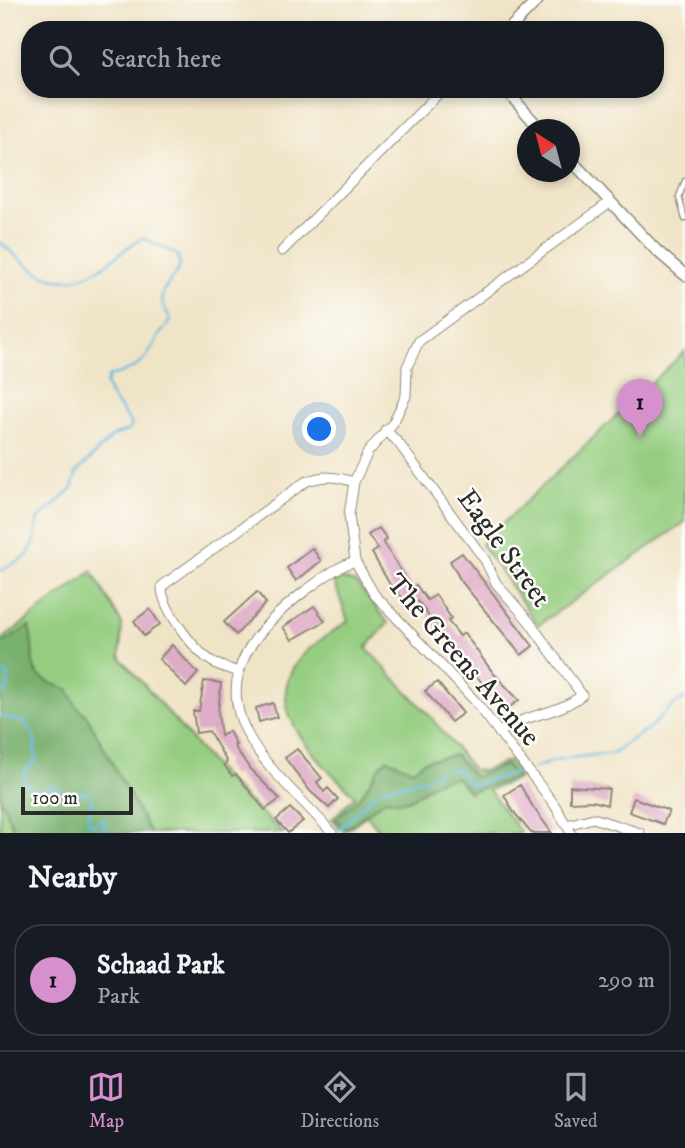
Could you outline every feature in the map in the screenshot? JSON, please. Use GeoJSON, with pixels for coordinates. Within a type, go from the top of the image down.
{"type":"FeatureCollection","features":[{"type":"Feature","properties":{"kind":"street"},"geometry":{"type":"LineString","coordinates":[[516,21],[538,0]]}},
{"type":"Feature","properties":{"kind":"street"},"geometry":{"type":"LineString","coordinates":[[282,251],[434,98]]}},
{"type":"Feature","properties":{"kind":"street"},"geometry":{"type":"LineString","coordinates":[[513,98],[531,119]]}},
{"type":"Feature","properties":{"kind":"street"},"geometry":{"type":"LineString","coordinates":[[580,171],[656,250],[685,275]]}},
{"type":"Feature","properties":{"kind":"street","name":"The Greens Avenue"},"geometry":{"type":"LineString","coordinates":[[569,829],[499,733],[453,676],[374,594],[355,561],[349,515],[354,482],[368,452],[393,423],[406,396],[407,367],[419,341],[610,202]]}},
{"type":"Feature","properties":{"kind":"street","name":"Eagle Street"},"geometry":{"type":"LineString","coordinates":[[385,430],[397,441],[485,560],[511,603],[528,620],[582,695],[555,712],[520,719],[499,733]]}},
{"type":"Feature","properties":{"kind":"street"},"geometry":{"type":"LineString","coordinates":[[239,672],[213,662],[200,652],[162,599],[162,586],[305,482],[317,477],[334,476],[354,482]]}},
{"type":"Feature","properties":{"kind":"street"},"geometry":{"type":"LineString","coordinates":[[332,833],[271,766],[247,734],[238,704],[239,672],[247,649],[272,616],[335,569],[355,561]]}},
{"type":"Feature","properties":{"kind":"street"},"geometry":{"type":"LineString","coordinates":[[569,829],[593,818],[640,833]]}},
{"type":"Feature","properties":{"kind":"lane"},"geometry":{"type":"LineString","coordinates":[[685,181],[679,204],[685,219]]}},
{"type":"Feature","properties":{"kind":"green space"},"geometry":{"type":"Polygon","coordinates":[[[685,351],[685,522],[538,625],[481,544],[685,351]]]}},
{"type":"Feature","properties":{"kind":"green space"},"geometry":{"type":"Polygon","coordinates":[[[92,571],[122,624],[120,657],[227,781],[283,833],[0,833],[0,641],[92,571]]]}},
{"type":"Feature","properties":{"kind":"green space"},"geometry":{"type":"Polygon","coordinates":[[[343,579],[356,583],[388,623],[366,648],[431,717],[473,770],[482,771],[509,761],[522,778],[489,790],[521,833],[381,833],[367,815],[344,832],[332,819],[355,796],[325,766],[297,731],[288,712],[286,692],[291,673],[305,653],[348,621],[334,582],[343,579]]]}},
{"type":"Feature","properties":{"kind":"green space"},"geometry":{"type":"Polygon","coordinates":[[[29,626],[37,673],[53,684],[68,689],[77,707],[87,716],[150,833],[15,833],[0,797],[0,645],[29,626]]]}},
{"type":"Feature","properties":{"kind":"green space"},"geometry":{"type":"Polygon","coordinates":[[[455,755],[474,777],[506,765],[517,778],[469,792],[456,777],[445,779],[408,800],[386,799],[346,829],[336,819],[358,798],[387,759],[413,770],[424,761],[455,755]]]}},
{"type":"Feature","properties":{"kind":"building"},"geometry":{"type":"Polygon","coordinates":[[[379,528],[387,539],[383,542],[412,588],[416,585],[427,600],[436,595],[451,618],[448,621],[460,636],[464,633],[494,674],[519,700],[504,711],[457,651],[451,648],[418,601],[409,607],[399,593],[396,595],[372,553],[378,549],[368,535],[379,528]]]}},
{"type":"Feature","properties":{"kind":"building"},"geometry":{"type":"Polygon","coordinates":[[[312,548],[321,561],[296,581],[287,568],[312,548]]]}},
{"type":"Feature","properties":{"kind":"building"},"geometry":{"type":"Polygon","coordinates":[[[462,553],[533,646],[521,655],[461,581],[450,561],[462,553]]]}},
{"type":"Feature","properties":{"kind":"building"},"geometry":{"type":"Polygon","coordinates":[[[257,592],[266,603],[236,635],[224,622],[257,592]]]}},
{"type":"Feature","properties":{"kind":"building"},"geometry":{"type":"Polygon","coordinates":[[[314,606],[325,621],[292,640],[283,627],[314,606]]]}},
{"type":"Feature","properties":{"kind":"building"},"geometry":{"type":"Polygon","coordinates":[[[150,609],[160,624],[144,636],[134,621],[150,609]]]}},
{"type":"Feature","properties":{"kind":"building"},"geometry":{"type":"Polygon","coordinates":[[[172,645],[198,673],[186,687],[159,659],[172,645]]]}},
{"type":"Feature","properties":{"kind":"building"},"geometry":{"type":"Polygon","coordinates":[[[204,681],[221,683],[218,712],[221,736],[229,731],[236,745],[234,746],[250,769],[280,799],[265,810],[236,774],[232,776],[224,765],[227,762],[209,731],[196,733],[193,711],[199,711],[204,681]]]}},
{"type":"Feature","properties":{"kind":"building"},"geometry":{"type":"Polygon","coordinates":[[[437,682],[463,713],[451,722],[425,691],[437,682]]]}},
{"type":"Feature","properties":{"kind":"building"},"geometry":{"type":"Polygon","coordinates":[[[273,703],[277,717],[259,722],[256,708],[273,703]]]}},
{"type":"Feature","properties":{"kind":"building"},"geometry":{"type":"Polygon","coordinates":[[[297,749],[322,778],[317,782],[324,792],[328,788],[338,799],[329,808],[310,791],[285,758],[297,749]]]}},
{"type":"Feature","properties":{"kind":"building"},"geometry":{"type":"Polygon","coordinates":[[[520,785],[552,833],[531,833],[513,811],[504,795],[520,785]]]}},
{"type":"Feature","properties":{"kind":"building"},"geometry":{"type":"Polygon","coordinates":[[[570,786],[609,789],[607,805],[593,801],[570,802],[570,786]]]}},
{"type":"Feature","properties":{"kind":"building"},"geometry":{"type":"Polygon","coordinates":[[[634,798],[669,811],[663,824],[629,812],[634,798]]]}},
{"type":"Feature","properties":{"kind":"building"},"geometry":{"type":"Polygon","coordinates":[[[290,808],[303,821],[288,833],[276,820],[290,808]]]}},
{"type":"Feature","properties":{"kind":"waterway"},"geometry":{"type":"LineString","coordinates":[[0,242],[34,270],[57,279],[69,280],[99,269],[143,238],[178,255],[180,267],[162,297],[171,320],[148,356],[135,367],[109,376],[106,385],[112,398],[132,424],[129,430],[113,436],[76,473],[72,489],[38,519],[34,543],[27,556],[0,571]]}},
{"type":"Feature","properties":{"kind":"waterway"},"geometry":{"type":"LineString","coordinates":[[0,640],[0,647]]}},
{"type":"Feature","properties":{"kind":"waterway"},"geometry":{"type":"LineString","coordinates":[[0,673],[8,675],[8,690],[0,695]]}},
{"type":"Feature","properties":{"kind":"waterway"},"geometry":{"type":"LineString","coordinates":[[534,768],[560,759],[615,753],[685,699]]}},
{"type":"Feature","properties":{"kind":"waterway"},"geometry":{"type":"LineString","coordinates":[[0,716],[24,722],[34,736],[36,760],[24,772],[26,784],[35,792],[53,786],[67,793],[86,793],[92,801],[88,820],[91,825],[105,819],[105,827],[100,833]]}},
{"type":"Feature","properties":{"kind":"waterway"},"geometry":{"type":"LineString","coordinates":[[446,768],[458,770],[474,785],[521,771]]}},
{"type":"Feature","properties":{"kind":"waterway"},"geometry":{"type":"LineString","coordinates":[[381,789],[425,779],[439,772]]}},
{"type":"Feature","properties":{"kind":"waterway"},"geometry":{"type":"LineString","coordinates":[[338,830],[375,794]]}},
{"type":"Feature","properties":{"kind":"place","name":"Schaad Park"},"geometry":{"type":"Point","coordinates":[640,437]}}]}
